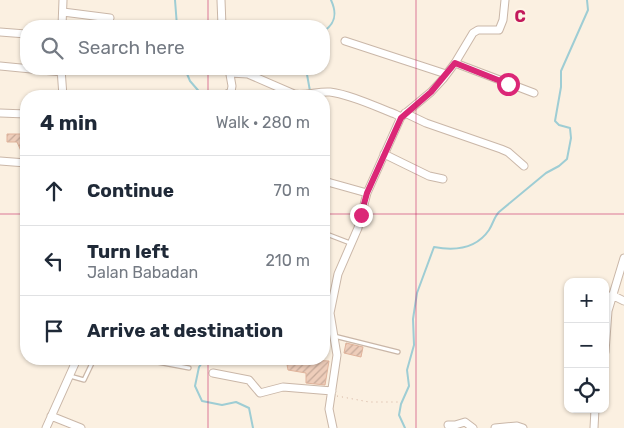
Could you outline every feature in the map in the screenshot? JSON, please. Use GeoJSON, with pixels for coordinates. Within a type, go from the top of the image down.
{"type":"FeatureCollection","features":[{"type":"Feature","properties":{"kind":"street"},"geometry":{"type":"LineString","coordinates":[[62,20],[63,0]]}},
{"type":"Feature","properties":{"kind":"street"},"geometry":{"type":"LineString","coordinates":[[221,0],[222,20]]}},
{"type":"Feature","properties":{"kind":"street"},"geometry":{"type":"LineString","coordinates":[[333,428],[329,409],[336,355],[330,313],[332,294],[338,274],[358,228],[367,193],[403,115],[431,92],[455,63],[473,33],[478,30],[499,30],[503,20],[505,0]]}},
{"type":"Feature","properties":{"kind":"street"},"geometry":{"type":"LineString","coordinates":[[63,12],[110,18]]}},
{"type":"Feature","properties":{"kind":"street"},"geometry":{"type":"LineString","coordinates":[[0,32],[20,34]]}},
{"type":"Feature","properties":{"kind":"street"},"geometry":{"type":"LineString","coordinates":[[345,41],[446,74]]}},
{"type":"Feature","properties":{"kind":"street"},"geometry":{"type":"LineString","coordinates":[[455,63],[534,93]]}},
{"type":"Feature","properties":{"kind":"street"},"geometry":{"type":"LineString","coordinates":[[0,66],[20,68]]}},
{"type":"Feature","properties":{"kind":"street"},"geometry":{"type":"LineString","coordinates":[[62,75],[63,90]]}},
{"type":"Feature","properties":{"kind":"street"},"geometry":{"type":"LineString","coordinates":[[230,75],[231,90]]}},
{"type":"Feature","properties":{"kind":"street"},"geometry":{"type":"LineString","coordinates":[[250,75],[285,90]]}},
{"type":"Feature","properties":{"kind":"street"},"geometry":{"type":"LineString","coordinates":[[330,94],[344,96],[395,114],[426,122],[501,149],[508,152],[524,166]]}},
{"type":"Feature","properties":{"kind":"street"},"geometry":{"type":"LineString","coordinates":[[0,113],[20,114]]}},
{"type":"Feature","properties":{"kind":"street"},"geometry":{"type":"LineString","coordinates":[[384,154],[429,176],[443,179]]}},
{"type":"Feature","properties":{"kind":"street"},"geometry":{"type":"LineString","coordinates":[[0,161],[20,163]]}},
{"type":"Feature","properties":{"kind":"street"},"geometry":{"type":"LineString","coordinates":[[330,183],[367,193]]}},
{"type":"Feature","properties":{"kind":"street"},"geometry":{"type":"LineString","coordinates":[[607,323],[612,295],[624,258]]}},
{"type":"Feature","properties":{"kind":"street"},"geometry":{"type":"LineString","coordinates":[[612,295],[624,301]]}},
{"type":"Feature","properties":{"kind":"street"},"geometry":{"type":"LineString","coordinates":[[46,428],[75,365]]}},
{"type":"Feature","properties":{"kind":"street"},"geometry":{"type":"LineString","coordinates":[[213,373],[248,380],[260,393],[283,386],[332,393]]}},
{"type":"Feature","properties":{"kind":"street"},"geometry":{"type":"LineString","coordinates":[[594,428],[595,413]]}},
{"type":"Feature","properties":{"kind":"street"},"geometry":{"type":"LineString","coordinates":[[51,416],[81,428]]}},
{"type":"Feature","properties":{"kind":"street"},"geometry":{"type":"LineString","coordinates":[[448,425],[466,422],[473,428]]}},
{"type":"Feature","properties":{"kind":"street"},"geometry":{"type":"LineString","coordinates":[[495,428],[517,426],[523,428]]}},
{"type":"Feature","properties":{"kind":"lane"},"geometry":{"type":"LineString","coordinates":[[330,235],[351,243]]}},
{"type":"Feature","properties":{"kind":"lane"},"geometry":{"type":"LineString","coordinates":[[333,336],[398,352]]}},
{"type":"Feature","properties":{"kind":"lane"},"geometry":{"type":"LineString","coordinates":[[70,376],[84,380],[91,365]]}},
{"type":"Feature","properties":{"kind":"lane"},"geometry":{"type":"LineString","coordinates":[[178,365],[189,368]]}},
{"type":"Feature","properties":{"kind":"path"},"geometry":{"type":"LineString","coordinates":[[332,393],[369,402],[399,402]]}},
{"type":"Feature","properties":{"kind":"building"},"geometry":{"type":"Polygon","coordinates":[[[7,134],[20,134],[20,149],[17,142],[7,142],[7,134]]]}},
{"type":"Feature","properties":{"kind":"building"},"geometry":{"type":"Polygon","coordinates":[[[346,343],[363,347],[361,357],[344,353],[346,343]]]}},
{"type":"Feature","properties":{"kind":"building"},"geometry":{"type":"Polygon","coordinates":[[[287,365],[328,365],[325,385],[306,383],[306,373],[288,370],[287,365]]]}},
{"type":"Feature","properties":{"kind":"waterway"},"geometry":{"type":"LineString","coordinates":[[175,0],[177,20]]}},
{"type":"Feature","properties":{"kind":"waterway"},"geometry":{"type":"LineString","coordinates":[[330,26],[335,13],[331,0]]}},
{"type":"Feature","properties":{"kind":"waterway"},"geometry":{"type":"LineString","coordinates":[[405,428],[399,415],[401,404],[409,386],[407,370],[414,345],[413,319],[417,293],[434,247],[450,249],[464,247],[478,241],[489,230],[499,212],[546,173],[567,159],[571,138],[570,128],[559,125],[555,121],[561,87],[561,71],[588,10],[587,0]]}},
{"type":"Feature","properties":{"kind":"waterway"},"geometry":{"type":"LineString","coordinates":[[188,75],[198,90]]}},
{"type":"Feature","properties":{"kind":"waterway"},"geometry":{"type":"LineString","coordinates":[[307,75],[310,90]]}},
{"type":"Feature","properties":{"kind":"waterway"},"geometry":{"type":"LineString","coordinates":[[200,365],[195,386],[202,401],[222,405],[236,402],[249,408],[253,428]]}},
{"type":"Feature","properties":{"kind":"route"},"geometry":{"type":"LineString","coordinates":[[361,215],[378,165],[401,118],[431,92],[455,63],[508,84]]}}]}
